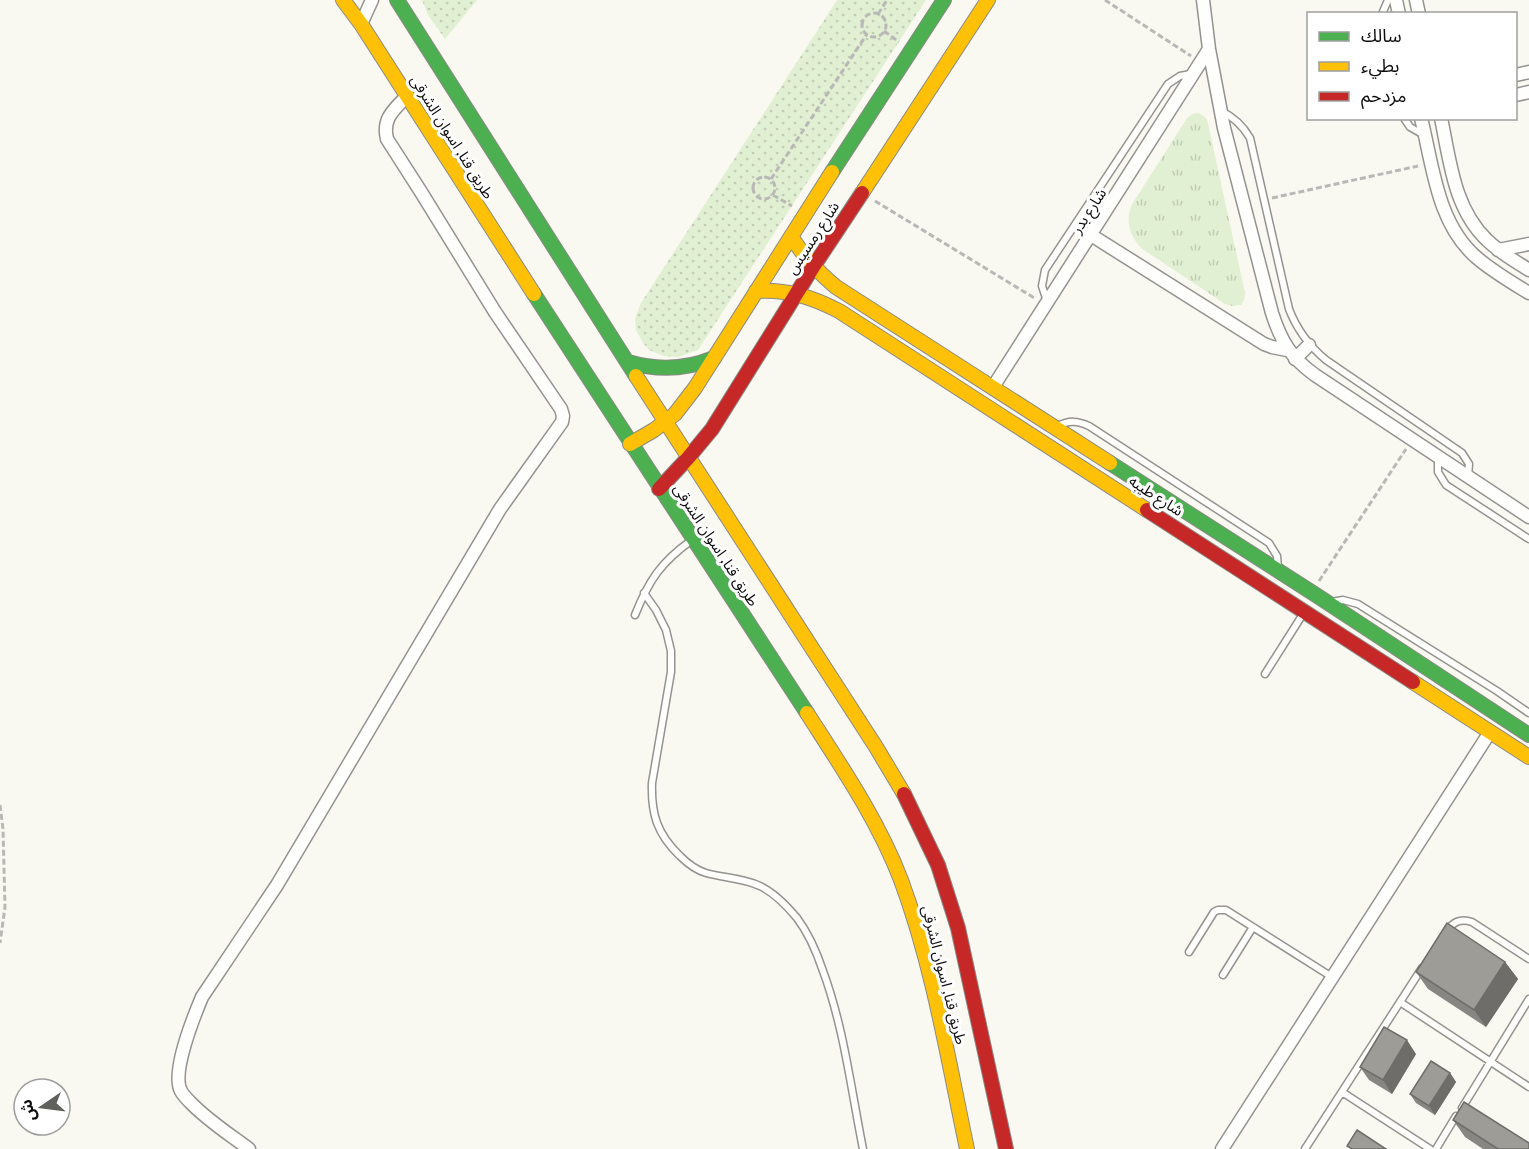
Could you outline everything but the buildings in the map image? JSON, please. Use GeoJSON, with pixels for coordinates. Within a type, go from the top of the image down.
{"type":"FeatureCollection","features":[{"type":"Feature","properties":{"kind":"main road","name":"طريق قنا, اسوان الشرقى"},"geometry":{"type":"LineString","coordinates":[[343,0],[361,24],[659,489],[843,770],[869,814],[889,851],[920,937],[967,1149]]}},
{"type":"Feature","properties":{"kind":"main road","name":"طريق قنا, اسوان الشرقى"},"geometry":{"type":"LineString","coordinates":[[397,0],[688,458],[894,775],[925,834],[949,896],[1006,1149]]}},
{"type":"Feature","properties":{"kind":"main road","name":"شارع رمسيس"},"geometry":{"type":"LineString","coordinates":[[630,444],[665,422],[685,401],[944,0]]}},
{"type":"Feature","properties":{"kind":"main road","name":"شارع رمسيس"},"geometry":{"type":"LineString","coordinates":[[659,489],[706,437],[725,410],[813,267],[988,0]]}},
{"type":"Feature","properties":{"kind":"main road","name":"شارع طيبه"},"geometry":{"type":"LineString","coordinates":[[791,236],[813,267],[836,287],[1529,735]]}},
{"type":"Feature","properties":{"kind":"main road","name":"شارع طيبه"},"geometry":{"type":"LineString","coordinates":[[756,291],[777,290],[797,293],[812,297],[839,311],[1529,757]]}},
{"type":"Feature","properties":{"kind":"main road"},"geometry":{"type":"LineString","coordinates":[[628,362],[671,369],[700,364],[714,358]]}},
{"type":"Feature","properties":{"kind":"main road"},"geometry":{"type":"LineString","coordinates":[[1305,612],[1313,594]]}},
{"type":"Feature","properties":{"kind":"street"},"geometry":{"type":"LineString","coordinates":[[361,24],[372,0]]}},
{"type":"Feature","properties":{"kind":"street"},"geometry":{"type":"LineString","coordinates":[[1203,0],[1209,49],[1228,146],[1272,313],[1281,338],[1291,354],[1315,375],[1529,517]]}},
{"type":"Feature","properties":{"kind":"street","name":"شارع بدر"},"geometry":{"type":"LineString","coordinates":[[993,387],[1209,49]]}},
{"type":"Feature","properties":{"kind":"street"},"geometry":{"type":"LineString","coordinates":[[249,1149],[199,1112],[181,1092],[178,1082],[179,1069],[194,1016],[202,997],[277,885],[500,509],[562,422],[563,416],[561,409],[495,312],[422,192],[387,140],[385,132],[389,115],[407,96]]}},
{"type":"Feature","properties":{"kind":"street"},"geometry":{"type":"LineString","coordinates":[[1422,120],[1441,204],[1455,232],[1464,245],[1487,266],[1529,293]]}},
{"type":"Feature","properties":{"kind":"street"},"geometry":{"type":"LineString","coordinates":[[1441,120],[1455,183],[1463,208],[1478,231],[1498,250],[1529,270]]}},
{"type":"Feature","properties":{"kind":"street"},"geometry":{"type":"LineString","coordinates":[[1091,235],[1257,340],[1291,354],[1309,345]]}},
{"type":"Feature","properties":{"kind":"street"},"geometry":{"type":"LineString","coordinates":[[1498,250],[1529,244]]}},
{"type":"Feature","properties":{"kind":"street"},"geometry":{"type":"LineString","coordinates":[[1222,1149],[1490,732]]}},
{"type":"Feature","properties":{"kind":"lane"},"geometry":{"type":"LineString","coordinates":[[1046,303],[1042,286],[1045,270],[1168,84],[1179,76],[1194,74]]}},
{"type":"Feature","properties":{"kind":"lane"},"geometry":{"type":"LineString","coordinates":[[1221,111],[1241,125],[1250,138],[1289,309],[1309,345],[1326,360],[1462,453],[1469,464],[1468,477]]}},
{"type":"Feature","properties":{"kind":"lane"},"geometry":{"type":"LineString","coordinates":[[1406,120],[1415,131],[1426,136]]}},
{"type":"Feature","properties":{"kind":"lane"},"geometry":{"type":"LineString","coordinates":[[1055,428],[1066,422],[1084,423],[1269,543],[1277,556],[1278,572]]}},
{"type":"Feature","properties":{"kind":"lane"},"geometry":{"type":"LineString","coordinates":[[1438,458],[1438,472],[1446,484],[1529,539]]}},
{"type":"Feature","properties":{"kind":"lane"},"geometry":{"type":"LineString","coordinates":[[635,615],[653,577],[664,563],[692,540]]}},
{"type":"Feature","properties":{"kind":"lane"},"geometry":{"type":"LineString","coordinates":[[644,593],[666,630],[671,651],[671,672],[652,783],[651,800],[654,817],[670,847],[692,867],[762,887],[787,906],[804,929],[818,956],[834,1004],[863,1149]]}},
{"type":"Feature","properties":{"kind":"lane"},"geometry":{"type":"LineString","coordinates":[[1328,604],[1343,600],[1358,604],[1529,713]]}},
{"type":"Feature","properties":{"kind":"lane"},"geometry":{"type":"LineString","coordinates":[[1265,674],[1305,612]]}},
{"type":"Feature","properties":{"kind":"lane"},"geometry":{"type":"LineString","coordinates":[[1189,952],[1212,916],[1218,910],[1226,910],[1332,978]]}},
{"type":"Feature","properties":{"kind":"lane"},"geometry":{"type":"LineString","coordinates":[[1442,938],[1452,924],[1458,920],[1465,920],[1472,922],[1529,959]]}},
{"type":"Feature","properties":{"kind":"lane"},"geometry":{"type":"LineString","coordinates":[[1223,975],[1253,927]]}},
{"type":"Feature","properties":{"kind":"lane"},"geometry":{"type":"LineString","coordinates":[[1305,1149],[1424,965]]}},
{"type":"Feature","properties":{"kind":"lane"},"geometry":{"type":"LineString","coordinates":[[1436,1149],[1529,999]]}},
{"type":"Feature","properties":{"kind":"lane"},"geometry":{"type":"LineString","coordinates":[[1400,1002],[1529,1087]]}},
{"type":"Feature","properties":{"kind":"lane"},"geometry":{"type":"LineString","coordinates":[[1342,1092],[1430,1149]]}},
{"type":"Feature","properties":{"kind":"path"},"geometry":{"type":"LineString","coordinates":[[878,14],[887,0]]}},
{"type":"Feature","properties":{"kind":"path"},"geometry":{"type":"LineString","coordinates":[[1105,0],[1201,63]]}},
{"type":"Feature","properties":{"kind":"path"},"geometry":{"type":"LineString","coordinates":[[869,14],[878,14],[885,21],[884,31],[876,36],[867,34],[862,21],[869,14]]}},
{"type":"Feature","properties":{"kind":"path"},"geometry":{"type":"LineString","coordinates":[[771,179],[867,34]]}},
{"type":"Feature","properties":{"kind":"path"},"geometry":{"type":"LineString","coordinates":[[1264,199],[1432,163]]}},
{"type":"Feature","properties":{"kind":"path"},"geometry":{"type":"LineString","coordinates":[[762,176],[771,179],[775,186],[773,195],[761,199],[754,194],[753,185],[758,178],[762,176]]}},
{"type":"Feature","properties":{"kind":"path"},"geometry":{"type":"LineString","coordinates":[[862,194],[1046,303]]}},
{"type":"Feature","properties":{"kind":"path"},"geometry":{"type":"LineString","coordinates":[[773,195],[805,214]]}},
{"type":"Feature","properties":{"kind":"path"},"geometry":{"type":"LineString","coordinates":[[1313,594],[1412,440]]}},
{"type":"Feature","properties":{"kind":"path"},"geometry":{"type":"LineString","coordinates":[[0,805],[3,829],[5,907],[0,943]]}},
{"type":"Feature","properties":{"kind":"green space"},"geometry":{"type":"Polygon","coordinates":[[[422,0],[477,0],[445,39],[428,15],[422,0]]]}},
{"type":"Feature","properties":{"kind":"green space"},"geometry":{"type":"Polygon","coordinates":[[[837,0],[926,0],[698,350],[678,357],[664,356],[649,350],[636,330],[635,318],[641,303],[837,0]]]}},
{"type":"Feature","properties":{"kind":"green space"},"geometry":{"type":"Polygon","coordinates":[[[1198,113],[1207,119],[1245,293],[1241,305],[1225,304],[1141,248],[1130,228],[1131,206],[1187,118],[1198,113]]]}},
{"type":"Feature","properties":{"kind":"traffic: fast"},"geometry":{"type":"LineString","coordinates":[[397,0],[636,376]]}},
{"type":"Feature","properties":{"kind":"traffic: fast"},"geometry":{"type":"LineString","coordinates":[[832,172],[944,0]]}},
{"type":"Feature","properties":{"kind":"traffic: fast"},"geometry":{"type":"LineString","coordinates":[[534,294],[807,713]]}},
{"type":"Feature","properties":{"kind":"traffic: fast"},"geometry":{"type":"LineString","coordinates":[[628,362],[650,367],[671,368],[693,365],[714,358]]}},
{"type":"Feature","properties":{"kind":"traffic: fast"},"geometry":{"type":"LineString","coordinates":[[1110,463],[1529,735]]}},
{"type":"Feature","properties":{"kind":"traffic: slow"},"geometry":{"type":"LineString","coordinates":[[343,0],[361,24],[534,294]]}},
{"type":"Feature","properties":{"kind":"traffic: slow"},"geometry":{"type":"LineString","coordinates":[[862,193],[988,0]]}},
{"type":"Feature","properties":{"kind":"traffic: slow"},"geometry":{"type":"LineString","coordinates":[[630,444],[675,414],[695,388],[832,172]]}},
{"type":"Feature","properties":{"kind":"traffic: slow"},"geometry":{"type":"LineString","coordinates":[[791,236],[811,263],[836,287],[1110,463]]}},
{"type":"Feature","properties":{"kind":"traffic: slow"},"geometry":{"type":"LineString","coordinates":[[756,291],[778,291],[799,295],[839,311],[1147,510]]}},
{"type":"Feature","properties":{"kind":"traffic: slow"},"geometry":{"type":"LineString","coordinates":[[636,376],[904,794]]}},
{"type":"Feature","properties":{"kind":"traffic: slow"},"geometry":{"type":"LineString","coordinates":[[1413,682],[1529,757]]}},
{"type":"Feature","properties":{"kind":"traffic: slow"},"geometry":{"type":"LineString","coordinates":[[807,713],[870,815],[901,880],[931,979],[967,1149]]}},
{"type":"Feature","properties":{"kind":"traffic: jam"},"geometry":{"type":"LineString","coordinates":[[659,489],[712,429],[862,193]]}},
{"type":"Feature","properties":{"kind":"traffic: jam"},"geometry":{"type":"LineString","coordinates":[[1147,510],[1413,682]]}},
{"type":"Feature","properties":{"kind":"traffic: jam"},"geometry":{"type":"LineString","coordinates":[[904,794],[938,865],[958,928],[1006,1149]]}}]}
